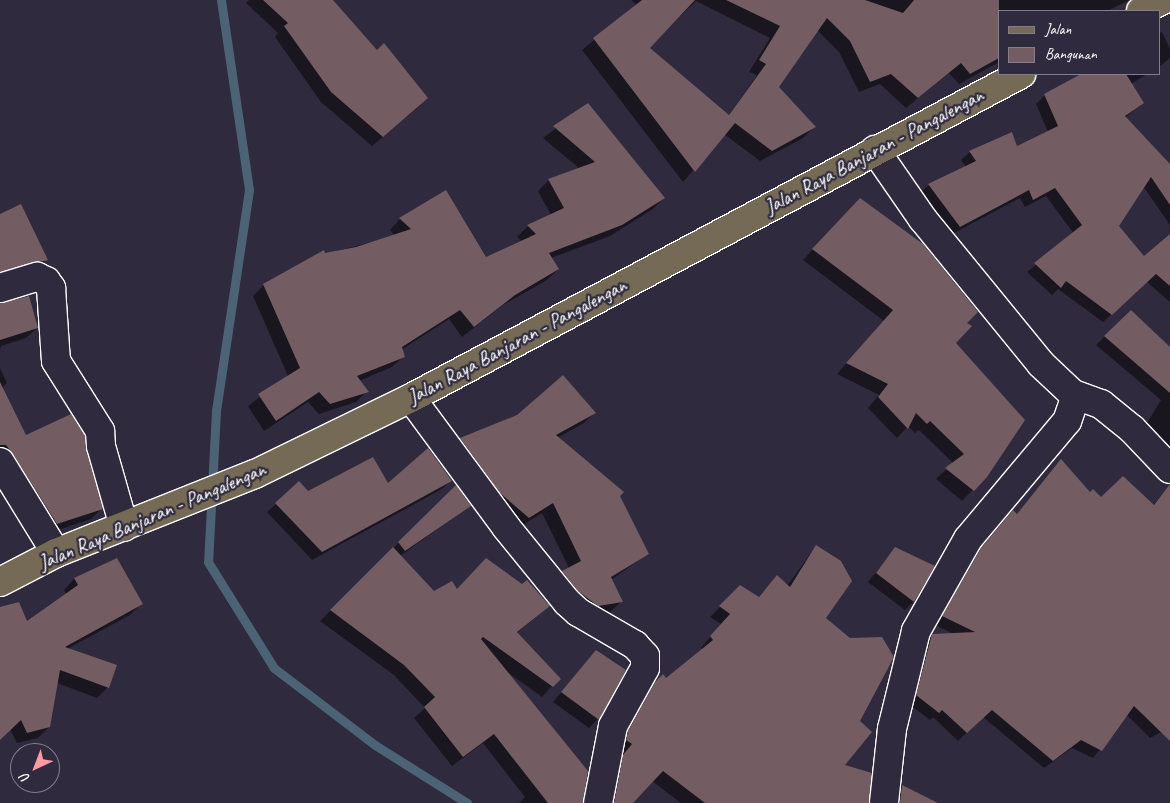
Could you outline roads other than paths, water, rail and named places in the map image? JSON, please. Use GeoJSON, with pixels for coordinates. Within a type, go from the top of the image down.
{"type":"FeatureCollection","features":[{"type":"Feature","properties":{"kind":"main road"},"geometry":{"type":"LineString","coordinates":[[1143,10],[1163,0]]}},
{"type":"Feature","properties":{"kind":"main road","name":"Jalan Raya Banjaran - Pangalengan"},"geometry":{"type":"LineString","coordinates":[[0,582],[56,553],[256,474],[411,398],[1019,75]]}},
{"type":"Feature","properties":{"kind":"street"},"geometry":{"type":"LineString","coordinates":[[875,150],[922,218],[1042,364],[1073,394],[1101,404],[1132,429],[1170,469]]}},
{"type":"Feature","properties":{"kind":"street"},"geometry":{"type":"LineString","coordinates":[[0,288],[37,277],[46,281],[51,288],[56,361],[100,431],[101,446],[128,525]]}},
{"type":"Feature","properties":{"kind":"street"},"geometry":{"type":"LineString","coordinates":[[884,803],[892,729],[916,630],[968,539],[1067,422],[1074,401],[1073,394]]}},
{"type":"Feature","properties":{"kind":"street"},"geometry":{"type":"LineString","coordinates":[[411,398],[506,527],[567,602],[578,612],[635,645],[645,656],[645,668],[613,726],[598,803]]}},
{"type":"Feature","properties":{"kind":"street"},"geometry":{"type":"LineString","coordinates":[[0,462],[56,553]]}},
{"type":"Feature","properties":{"kind":"waterway"},"geometry":{"type":"LineString","coordinates":[[221,0],[249,190],[216,411],[208,562],[274,668],[375,745],[467,803]]}}]}
